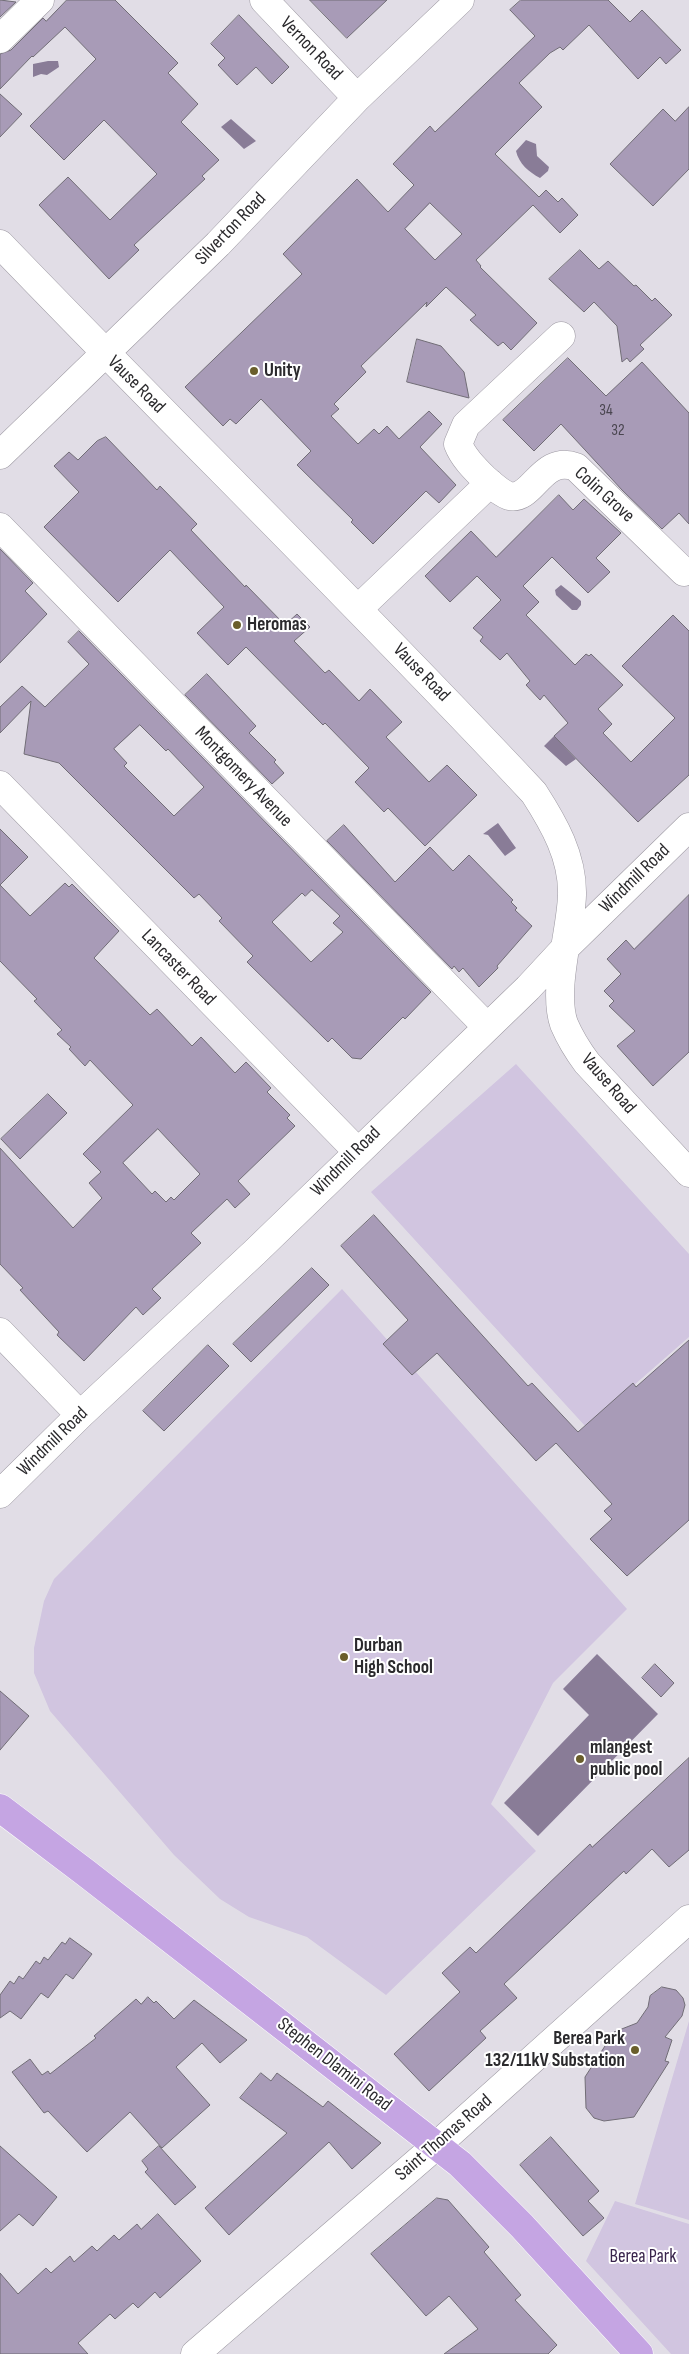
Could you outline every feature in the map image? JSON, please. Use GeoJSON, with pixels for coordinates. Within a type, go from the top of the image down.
{"type":"FeatureCollection","features":[{"type":"Feature","properties":{"kind":"main road","name":"Stephen Dlamini Road"},"geometry":{"type":"LineString","coordinates":[[0,1808],[437,2145],[481,2184],[640,2354]]}},
{"type":"Feature","properties":{"kind":"street"},"geometry":{"type":"LineString","coordinates":[[0,39],[40,0]]}},
{"type":"Feature","properties":{"kind":"street","name":"Vernon Road"},"geometry":{"type":"LineString","coordinates":[[264,0],[357,98]]}},
{"type":"Feature","properties":{"kind":"street","name":"Silverton Road"},"geometry":{"type":"LineString","coordinates":[[0,455],[218,244],[357,98],[460,0]]}},
{"type":"Feature","properties":{"kind":"street","name":"Vause Road"},"geometry":{"type":"LineString","coordinates":[[0,244],[105,354],[358,609],[534,793],[554,824],[567,856],[572,894],[561,985],[564,1022],[573,1043],[587,1063],[689,1173]]}},
{"type":"Feature","properties":{"kind":"street","name":"Colin Grove"},"geometry":{"type":"LineString","coordinates":[[561,336],[466,425],[458,444],[461,452],[490,483],[509,496],[516,496],[554,465],[562,464],[576,467],[684,572]]}},
{"type":"Feature","properties":{"kind":"street"},"geometry":{"type":"LineString","coordinates":[[358,609],[490,483]]}},
{"type":"Feature","properties":{"kind":"street","name":"Montgomery Avenue"},"geometry":{"type":"LineString","coordinates":[[0,527],[487,1027]]}},
{"type":"Feature","properties":{"kind":"street","name":"Lancaster Road"},"geometry":{"type":"LineString","coordinates":[[0,786],[357,1151]]}},
{"type":"Feature","properties":{"kind":"street","name":"Windmill Road"},"geometry":{"type":"LineString","coordinates":[[0,1494],[80,1415],[280,1228],[357,1151],[528,988],[566,947],[689,827]]}},
{"type":"Feature","properties":{"kind":"street"},"geometry":{"type":"LineString","coordinates":[[0,1332],[80,1415]]}},
{"type":"Feature","properties":{"kind":"street","name":"Saint Thomas Road"},"geometry":{"type":"LineString","coordinates":[[195,2354],[437,2145],[689,1919]]}},
{"type":"Feature","properties":{"kind":"green space"},"geometry":{"type":"Polygon","coordinates":[[[516,1064],[689,1254],[689,1337],[586,1427],[371,1192],[516,1064]]]}},
{"type":"Feature","properties":{"kind":"green space"},"geometry":{"type":"Polygon","coordinates":[[[342,1289],[627,1609],[553,1683],[491,1804],[536,1851],[386,1995],[307,1937],[249,1917],[220,1899],[174,1855],[50,1711],[34,1673],[34,1648],[44,1601],[54,1579],[342,1289]]]}},
{"type":"Feature","properties":{"kind":"green space"},"geometry":{"type":"Polygon","coordinates":[[[689,2021],[689,2220],[635,2204],[689,2021]]]}},
{"type":"Feature","properties":{"kind":"green space","name":"Berea Park"},"geometry":{"type":"Polygon","coordinates":[[[615,2201],[689,2224],[689,2354],[671,2354],[586,2261],[615,2201]]]}},
{"type":"Feature","properties":{"kind":"shaded area"},"geometry":{"type":"Polygon","coordinates":[[[58,61],[59,67],[47,75],[41,74],[33,77],[33,64],[58,61]]]}},
{"type":"Feature","properties":{"kind":"shaded area"},"geometry":{"type":"Polygon","coordinates":[[[231,119],[256,141],[244,149],[221,127],[231,119]]]}},
{"type":"Feature","properties":{"kind":"shaded area"},"geometry":{"type":"Polygon","coordinates":[[[526,140],[536,144],[537,156],[549,167],[548,171],[540,178],[525,167],[517,156],[516,151],[526,140]]]}},
{"type":"Feature","properties":{"kind":"shaded area"},"geometry":{"type":"Polygon","coordinates":[[[561,585],[581,601],[581,605],[577,610],[572,610],[556,595],[555,590],[561,585]]]}},
{"type":"Feature","properties":{"kind":"shaded area"},"geometry":{"type":"Polygon","coordinates":[[[554,736],[576,759],[566,766],[544,746],[554,736]]]}},
{"type":"Feature","properties":{"kind":"shaded area"},"geometry":{"type":"Polygon","coordinates":[[[498,823],[516,848],[505,856],[488,835],[483,834],[498,823]]]}},
{"type":"Feature","properties":{"kind":"shaded area","name":"mlangest public pool"},"geometry":{"type":"Polygon","coordinates":[[[597,1654],[658,1714],[538,1836],[504,1803],[589,1715],[563,1689],[597,1654]]]}},
{"type":"Feature","properties":{"kind":"building"},"geometry":{"type":"Polygon","coordinates":[[[0,0],[16,2],[0,17],[0,0]]]}},
{"type":"Feature","properties":{"kind":"building"},"geometry":{"type":"Polygon","coordinates":[[[67,0],[115,0],[178,63],[168,73],[198,104],[181,122],[219,160],[202,176],[205,179],[134,245],[139,250],[109,279],[39,205],[68,177],[110,220],[157,174],[104,120],[64,160],[30,126],[96,59],[65,27],[32,56],[0,89],[0,54],[11,50],[43,18],[46,21],[67,0]]]}},
{"type":"Feature","properties":{"kind":"building"},"geometry":{"type":"Polygon","coordinates":[[[310,0],[387,0],[347,38],[310,0]]]}},
{"type":"Feature","properties":{"kind":"building"},"geometry":{"type":"Polygon","coordinates":[[[521,0],[608,0],[630,22],[642,10],[681,50],[666,64],[660,57],[638,79],[589,25],[563,50],[560,47],[550,53],[519,83],[542,107],[495,154],[539,197],[546,190],[558,202],[562,198],[578,215],[560,233],[533,205],[476,260],[480,267],[537,323],[511,350],[503,342],[498,346],[470,320],[476,315],[446,287],[426,307],[427,302],[361,366],[366,372],[334,404],[339,409],[331,416],[358,444],[374,429],[379,434],[387,426],[399,439],[429,411],[442,424],[420,447],[456,485],[439,503],[426,491],[373,544],[351,522],[353,520],[297,465],[311,451],[261,399],[236,424],[230,419],[223,426],[185,387],[302,274],[283,254],[357,179],[388,212],[414,185],[393,164],[430,126],[435,132],[535,36],[510,10],[521,0]],[[430,203],[405,229],[435,260],[462,234],[430,203]]]}},
{"type":"Feature","properties":{"kind":"building"},"geometry":{"type":"Polygon","coordinates":[[[239,15],[289,67],[272,84],[256,67],[237,85],[218,65],[225,58],[211,44],[239,15]]]}},
{"type":"Feature","properties":{"kind":"building"},"geometry":{"type":"Polygon","coordinates":[[[0,94],[22,114],[0,137],[0,94]]]}},
{"type":"Feature","properties":{"kind":"building"},"geometry":{"type":"Polygon","coordinates":[[[689,107],[689,169],[653,206],[610,164],[663,109],[675,121],[689,107]]]}},
{"type":"Feature","properties":{"kind":"building"},"geometry":{"type":"Polygon","coordinates":[[[580,250],[599,269],[608,261],[634,286],[636,285],[652,301],[655,298],[672,315],[640,345],[644,349],[630,362],[627,358],[622,362],[617,326],[594,302],[584,312],[549,279],[580,250]]]}},
{"type":"Feature","properties":{"kind":"building"},"geometry":{"type":"Polygon","coordinates":[[[417,339],[441,346],[464,372],[469,398],[407,382],[417,339]]]}},
{"type":"Feature","properties":{"kind":"building"},"geometry":{"type":"Polygon","coordinates":[[[568,358],[606,396],[642,362],[689,413],[689,524],[679,513],[662,529],[622,490],[561,424],[534,451],[503,420],[568,358]]]}},
{"type":"Feature","properties":{"kind":"building"},"geometry":{"type":"Polygon","coordinates":[[[106,437],[157,490],[160,486],[197,524],[191,530],[245,587],[246,585],[285,625],[297,614],[310,627],[294,641],[325,673],[329,670],[359,701],[370,689],[402,722],[386,737],[429,782],[447,765],[477,795],[425,846],[388,808],[384,812],[355,782],[369,768],[325,723],[323,725],[246,647],[228,665],[197,633],[224,607],[170,550],[118,602],[44,527],[79,492],[54,466],[69,452],[78,460],[97,441],[106,437]]]}},
{"type":"Feature","properties":{"kind":"building"},"geometry":{"type":"Polygon","coordinates":[[[559,495],[573,510],[584,499],[621,533],[596,558],[610,572],[588,593],[552,557],[523,586],[539,602],[526,615],[575,665],[586,654],[589,656],[591,654],[623,685],[598,709],[612,724],[603,733],[631,762],[675,718],[622,666],[673,615],[689,631],[689,775],[638,822],[554,736],[568,723],[544,695],[540,700],[526,685],[530,681],[507,653],[500,660],[480,641],[483,637],[473,628],[501,600],[477,576],[450,602],[425,576],[471,531],[496,557],[559,495]]]}},
{"type":"Feature","properties":{"kind":"building"},"geometry":{"type":"Polygon","coordinates":[[[0,549],[33,583],[25,591],[47,614],[0,663],[0,549]]]}},
{"type":"Feature","properties":{"kind":"building"},"geometry":{"type":"Polygon","coordinates":[[[79,631],[431,992],[405,1019],[403,1017],[361,1059],[352,1058],[332,1038],[328,1042],[247,962],[253,956],[219,921],[222,918],[199,894],[194,898],[59,763],[24,754],[31,701],[0,733],[0,707],[22,686],[45,707],[89,664],[68,642],[79,631]],[[140,725],[114,749],[127,763],[124,766],[174,816],[204,787],[168,749],[166,751],[140,725]],[[312,890],[305,896],[302,893],[272,922],[311,962],[343,932],[333,923],[340,916],[312,890]]]}},
{"type":"Feature","properties":{"kind":"building"},"geometry":{"type":"Polygon","coordinates":[[[207,674],[256,726],[249,733],[276,760],[274,762],[284,773],[272,784],[185,695],[207,674]]]}},
{"type":"Feature","properties":{"kind":"building"},"geometry":{"type":"Polygon","coordinates":[[[344,825],[395,882],[430,847],[453,871],[469,855],[513,900],[511,902],[517,908],[515,910],[532,926],[497,966],[498,968],[479,987],[463,968],[459,972],[454,966],[452,969],[327,841],[344,825]]]}},
{"type":"Feature","properties":{"kind":"building"},"geometry":{"type":"Polygon","coordinates":[[[0,829],[28,857],[0,885],[0,829]]]}},
{"type":"Feature","properties":{"kind":"building"},"geometry":{"type":"Polygon","coordinates":[[[65,883],[69,887],[72,884],[119,931],[94,958],[150,1015],[157,1009],[192,1046],[201,1037],[235,1073],[246,1062],[271,1088],[267,1092],[290,1115],[287,1118],[295,1126],[238,1181],[250,1194],[235,1208],[227,1199],[191,1233],[201,1243],[152,1289],[161,1298],[143,1315],[136,1307],[84,1361],[57,1335],[59,1332],[20,1290],[23,1288],[0,1264],[0,1148],[73,1228],[102,1198],[89,1183],[101,1172],[83,1154],[133,1105],[90,1060],[85,1066],[69,1049],[71,1047],[57,1034],[62,1030],[34,1001],[37,999],[0,961],[0,885],[30,916],[65,883]],[[158,1129],[123,1163],[152,1194],[155,1191],[166,1202],[171,1197],[174,1200],[200,1174],[158,1129]]]}},
{"type":"Feature","properties":{"kind":"building"},"geometry":{"type":"Polygon","coordinates":[[[689,895],[689,1052],[653,1086],[617,1046],[635,1031],[609,1006],[614,1001],[604,991],[621,974],[607,959],[626,940],[634,949],[689,895]]]}},
{"type":"Feature","properties":{"kind":"building"},"geometry":{"type":"Polygon","coordinates":[[[48,1094],[67,1113],[20,1159],[1,1139],[48,1094]]]}},
{"type":"Feature","properties":{"kind":"building"},"geometry":{"type":"Polygon","coordinates":[[[374,1215],[528,1386],[532,1383],[578,1432],[633,1383],[636,1387],[689,1340],[689,1520],[627,1576],[590,1539],[612,1519],[604,1511],[612,1504],[556,1443],[536,1461],[437,1353],[412,1375],[383,1344],[408,1320],[341,1246],[374,1215]]]}},
{"type":"Feature","properties":{"kind":"building"},"geometry":{"type":"Polygon","coordinates":[[[312,1268],[329,1285],[251,1362],[233,1344],[312,1268]]]}},
{"type":"Feature","properties":{"kind":"building"},"geometry":{"type":"Polygon","coordinates":[[[208,1345],[229,1366],[164,1431],[143,1411],[208,1345]]]}},
{"type":"Feature","properties":{"kind":"building"},"geometry":{"type":"Polygon","coordinates":[[[655,1664],[674,1683],[661,1697],[642,1678],[655,1664]]]}},
{"type":"Feature","properties":{"kind":"building"},"geometry":{"type":"Polygon","coordinates":[[[0,1691],[29,1716],[0,1750],[0,1691]]]}},
{"type":"Feature","properties":{"kind":"building"},"geometry":{"type":"Polygon","coordinates":[[[689,1758],[689,1850],[669,1867],[652,1849],[626,1874],[624,1871],[504,1984],[517,1998],[480,2031],[486,2038],[429,2091],[394,2054],[460,1992],[442,1973],[470,1947],[476,1953],[590,1844],[592,1847],[689,1758]]]}},
{"type":"Feature","properties":{"kind":"building"},"geometry":{"type":"Polygon","coordinates":[[[70,1938],[92,1954],[73,1979],[66,1974],[48,1998],[41,1993],[21,2019],[10,2011],[0,2018],[0,1995],[10,1981],[14,1984],[19,1976],[23,1979],[36,1961],[40,1964],[44,1957],[48,1960],[62,1942],[65,1944],[70,1938]]]}},
{"type":"Feature","properties":{"kind":"building","name":"Berea Park 132/11kV Substation"},"geometry":{"type":"Polygon","coordinates":[[[662,1987],[676,1990],[683,1998],[685,2005],[682,2016],[665,2037],[672,2040],[665,2061],[669,2062],[634,2117],[604,2121],[594,2118],[586,2108],[585,2077],[614,2032],[637,2023],[648,2007],[650,1996],[662,1987]]]}},
{"type":"Feature","properties":{"kind":"building"},"geometry":{"type":"Polygon","coordinates":[[[148,1997],[154,2003],[156,2001],[174,2019],[194,2000],[247,2040],[220,2063],[202,2043],[176,2067],[210,2105],[162,2148],[130,2112],[87,2152],[48,2111],[44,2113],[12,2072],[30,2059],[42,2075],[48,2071],[50,2074],[96,2038],[94,2036],[136,1999],[141,2004],[148,1997]]]}},
{"type":"Feature","properties":{"kind":"building"},"geometry":{"type":"Polygon","coordinates":[[[261,2073],[271,2081],[277,2073],[323,2107],[328,2101],[381,2143],[352,2169],[329,2142],[229,2235],[205,2208],[287,2133],[240,2098],[261,2073]]]}},
{"type":"Feature","properties":{"kind":"building"},"geometry":{"type":"Polygon","coordinates":[[[551,2137],[599,2191],[588,2201],[604,2218],[583,2236],[520,2165],[551,2137]]]}},
{"type":"Feature","properties":{"kind":"building"},"geometry":{"type":"Polygon","coordinates":[[[0,2146],[57,2197],[33,2226],[19,2214],[0,2231],[0,2146]]]}},
{"type":"Feature","properties":{"kind":"building"},"geometry":{"type":"Polygon","coordinates":[[[159,2146],[196,2187],[175,2205],[145,2172],[148,2169],[142,2161],[159,2146]]]}},
{"type":"Feature","properties":{"kind":"building"},"geometry":{"type":"Polygon","coordinates":[[[437,2198],[448,2200],[489,2247],[484,2252],[521,2295],[515,2300],[557,2345],[548,2354],[444,2354],[478,2329],[449,2296],[426,2316],[371,2254],[437,2198]]]}},
{"type":"Feature","properties":{"kind":"building"},"geometry":{"type":"Polygon","coordinates":[[[158,2214],[201,2261],[160,2298],[155,2292],[138,2308],[133,2303],[115,2319],[110,2314],[78,2343],[88,2354],[0,2354],[0,2273],[18,2294],[46,2268],[51,2273],[70,2256],[74,2262],[92,2246],[97,2251],[114,2235],[119,2240],[137,2224],[141,2229],[158,2214]]]}},
{"type":"Feature","properties":{"kind":"place","name":"Unity"},"geometry":{"type":"Point","coordinates":[254,371]}},
{"type":"Feature","properties":{"kind":"place","name":"Heromas"},"geometry":{"type":"Point","coordinates":[237,625]}},
{"type":"Feature","properties":{"kind":"place","name":"Durban High School"},"geometry":{"type":"Point","coordinates":[344,1657]}},
{"type":"Feature","properties":{"kind":"place","name":"mlangest public pool"},"geometry":{"type":"Point","coordinates":[580,1759]}},
{"type":"Feature","properties":{"kind":"place","name":"Berea Park 132/11kV Substation"},"geometry":{"type":"Point","coordinates":[635,2050]}}]}
